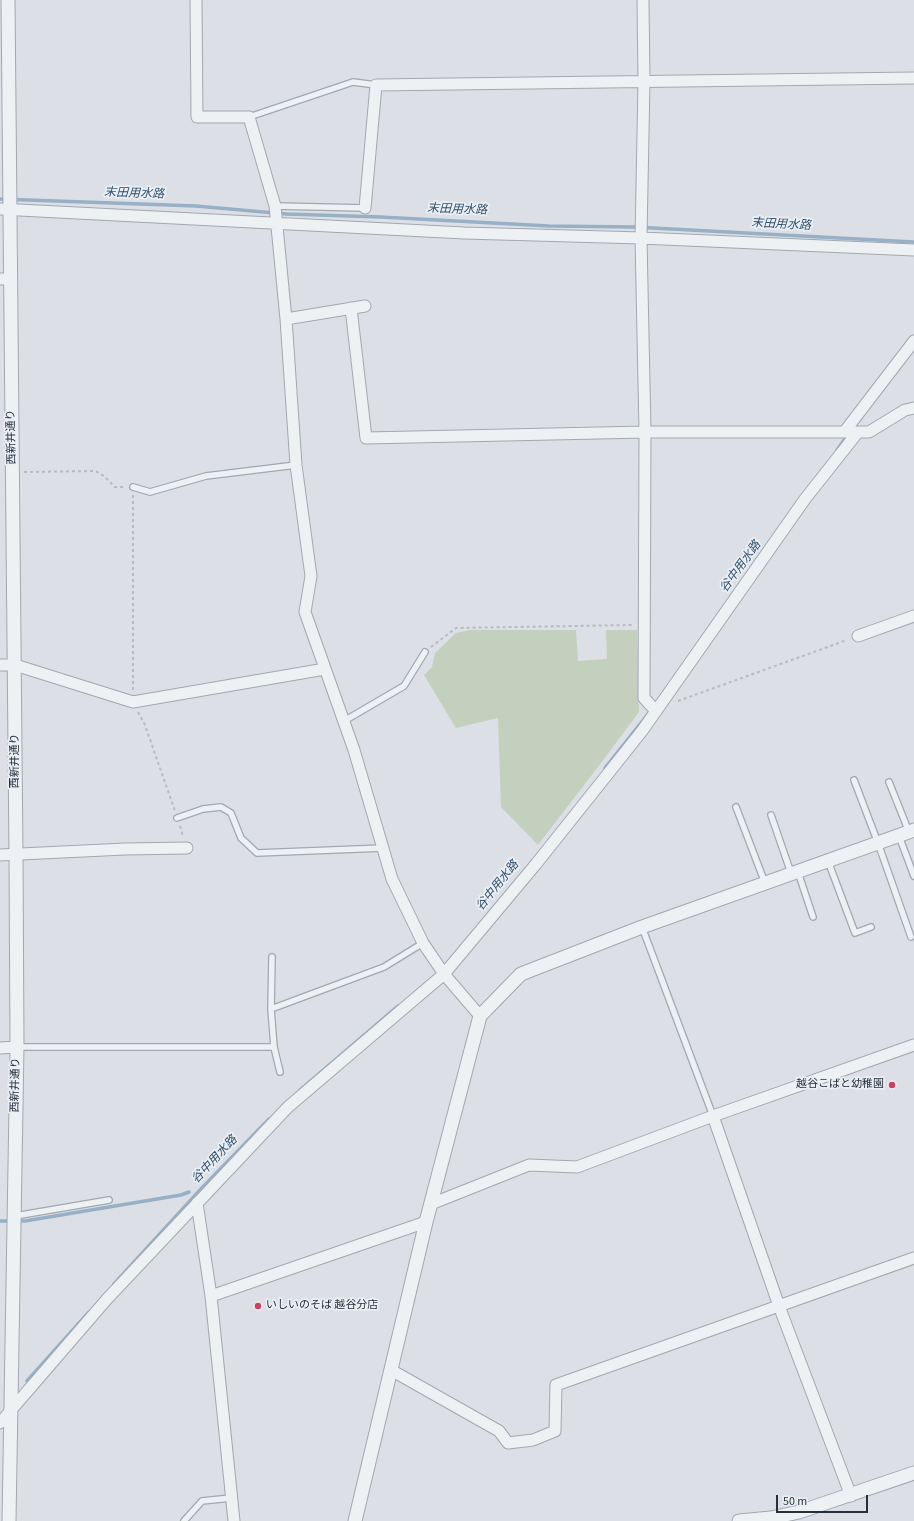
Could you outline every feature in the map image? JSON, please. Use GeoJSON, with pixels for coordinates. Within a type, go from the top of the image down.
{"type":"FeatureCollection","features":[{"type":"Feature","properties":{"kind":"street","name":"西新井通り"},"geometry":{"type":"LineString","coordinates":[[8,0],[5,279],[13,472],[17,1048],[9,1521]]}},
{"type":"Feature","properties":{"kind":"street"},"geometry":{"type":"LineString","coordinates":[[196,0],[197,117],[249,117],[275,206],[286,319],[296,465],[311,576],[305,612],[354,750],[392,879],[423,944],[444,974],[480,1016]]}},
{"type":"Feature","properties":{"kind":"street"},"geometry":{"type":"LineString","coordinates":[[643,0],[644,81],[641,238],[645,432],[643,625],[644,698],[656,711]]}},
{"type":"Feature","properties":{"kind":"street"},"geometry":{"type":"LineString","coordinates":[[365,208],[376,85],[914,78]]}},
{"type":"Feature","properties":{"kind":"street"},"geometry":{"type":"LineString","coordinates":[[5,216],[277,224],[464,233],[641,238],[914,250]]}},
{"type":"Feature","properties":{"kind":"street"},"geometry":{"type":"LineString","coordinates":[[286,319],[365,306]]}},
{"type":"Feature","properties":{"kind":"street"},"geometry":{"type":"LineString","coordinates":[[351,308],[366,438],[645,432],[869,432],[905,410],[914,408]]}},
{"type":"Feature","properties":{"kind":"street"},"geometry":{"type":"LineString","coordinates":[[845,431],[914,341]]}},
{"type":"Feature","properties":{"kind":"street"},"geometry":{"type":"LineString","coordinates":[[0,1423],[107,1299],[288,1107],[444,974],[536,864],[638,737],[805,499],[858,432]]}},
{"type":"Feature","properties":{"kind":"street"},"geometry":{"type":"LineString","coordinates":[[858,636],[914,616]]}},
{"type":"Feature","properties":{"kind":"street"},"geometry":{"type":"LineString","coordinates":[[0,665],[15,665],[133,702],[325,670]]}},
{"type":"Feature","properties":{"kind":"street"},"geometry":{"type":"LineString","coordinates":[[355,1521],[426,1222],[480,1016],[521,974],[642,927],[907,832]]}},
{"type":"Feature","properties":{"kind":"street"},"geometry":{"type":"LineString","coordinates":[[0,855],[125,849],[187,848]]}},
{"type":"Feature","properties":{"kind":"street"},"geometry":{"type":"LineString","coordinates":[[431,1204],[529,1166],[577,1167],[713,1116],[914,1045]]}},
{"type":"Feature","properties":{"kind":"street"},"geometry":{"type":"LineString","coordinates":[[0,1048],[17,1048]]}},
{"type":"Feature","properties":{"kind":"street"},"geometry":{"type":"LineString","coordinates":[[713,1116],[779,1306],[851,1496]]}},
{"type":"Feature","properties":{"kind":"street"},"geometry":{"type":"LineString","coordinates":[[197,1203],[211,1296],[234,1521]]}},
{"type":"Feature","properties":{"kind":"street"},"geometry":{"type":"LineString","coordinates":[[211,1296],[426,1222]]}},
{"type":"Feature","properties":{"kind":"street"},"geometry":{"type":"LineString","coordinates":[[391,1370],[499,1431],[508,1443],[533,1440],[555,1431],[556,1384],[914,1258]]}},
{"type":"Feature","properties":{"kind":"street"},"geometry":{"type":"LineString","coordinates":[[739,1521],[770,1519],[799,1512],[851,1496],[914,1473]]}},
{"type":"Feature","properties":{"kind":"lane"},"geometry":{"type":"LineString","coordinates":[[249,117],[354,82],[376,85]]}},
{"type":"Feature","properties":{"kind":"lane"},"geometry":{"type":"LineString","coordinates":[[275,206],[365,208]]}},
{"type":"Feature","properties":{"kind":"lane"},"geometry":{"type":"LineString","coordinates":[[133,488],[150,492],[206,476],[296,465]]}},
{"type":"Feature","properties":{"kind":"lane"},"geometry":{"type":"LineString","coordinates":[[344,721],[404,686],[425,652]]}},
{"type":"Feature","properties":{"kind":"lane"},"geometry":{"type":"LineString","coordinates":[[854,780],[911,937]]}},
{"type":"Feature","properties":{"kind":"lane"},"geometry":{"type":"LineString","coordinates":[[889,782],[907,832],[914,876]]}},
{"type":"Feature","properties":{"kind":"lane"},"geometry":{"type":"LineString","coordinates":[[177,818],[203,808],[221,807],[231,813],[241,838],[256,853],[383,848]]}},
{"type":"Feature","properties":{"kind":"lane"},"geometry":{"type":"LineString","coordinates":[[736,807],[765,883]]}},
{"type":"Feature","properties":{"kind":"lane"},"geometry":{"type":"LineString","coordinates":[[771,815],[813,917]]}},
{"type":"Feature","properties":{"kind":"lane"},"geometry":{"type":"LineString","coordinates":[[828,861],[855,933],[871,927]]}},
{"type":"Feature","properties":{"kind":"lane"},"geometry":{"type":"LineString","coordinates":[[642,927],[713,1116]]}},
{"type":"Feature","properties":{"kind":"lane"},"geometry":{"type":"LineString","coordinates":[[271,1009],[384,967],[423,944]]}},
{"type":"Feature","properties":{"kind":"lane"},"geometry":{"type":"LineString","coordinates":[[272,957],[271,1009],[274,1047],[280,1072]]}},
{"type":"Feature","properties":{"kind":"lane"},"geometry":{"type":"LineString","coordinates":[[17,1048],[274,1047]]}},
{"type":"Feature","properties":{"kind":"lane"},"geometry":{"type":"LineString","coordinates":[[13,1216],[109,1200]]}},
{"type":"Feature","properties":{"kind":"lane"},"geometry":{"type":"LineString","coordinates":[[184,1521],[202,1501],[231,1498]]}},
{"type":"Feature","properties":{"kind":"path"},"geometry":{"type":"LineString","coordinates":[[13,472],[95,471],[104,476],[115,487],[133,488],[133,702],[145,725],[187,848]]}},
{"type":"Feature","properties":{"kind":"path"},"geometry":{"type":"LineString","coordinates":[[425,652],[456,628],[643,625]]}},
{"type":"Feature","properties":{"kind":"path"},"geometry":{"type":"LineString","coordinates":[[678,701],[858,636]]}},
{"type":"Feature","properties":{"kind":"green space"},"geometry":{"type":"Polygon","coordinates":[[[470,630],[576,630],[578,661],[607,659],[606,630],[637,630],[639,712],[538,845],[501,807],[498,718],[456,728],[424,675],[432,667],[435,653],[456,633],[470,630]]]}},
{"type":"Feature","properties":{"kind":"waterway","name":"末田用水路"},"geometry":{"type":"LineString","coordinates":[[0,199],[196,206],[286,214],[381,217],[549,226],[634,227],[914,242]]}},
{"type":"Feature","properties":{"kind":"waterway","name":"谷中用水路"},"geometry":{"type":"LineString","coordinates":[[837,450],[844,440]]}},
{"type":"Feature","properties":{"kind":"waterway","name":"谷中用水路"},"geometry":{"type":"LineString","coordinates":[[605,768],[648,714]]}},
{"type":"Feature","properties":{"kind":"waterway","name":"谷中用水路"},"geometry":{"type":"LineString","coordinates":[[300,1090],[398,1006]]}},
{"type":"Feature","properties":{"kind":"waterway","name":"谷中用水路"},"geometry":{"type":"LineString","coordinates":[[114,1284],[200,1190],[269,1119]]}},
{"type":"Feature","properties":{"kind":"waterway"},"geometry":{"type":"LineString","coordinates":[[17,1221],[25,1221],[181,1195],[189,1192]]}},
{"type":"Feature","properties":{"kind":"waterway"},"geometry":{"type":"LineString","coordinates":[[0,1221],[11,1221]]}},
{"type":"Feature","properties":{"kind":"waterway","name":"谷中用水路"},"geometry":{"type":"LineString","coordinates":[[27,1381],[89,1312]]}},
{"type":"Feature","properties":{"kind":"place","name":"越谷こばと幼稚園"},"geometry":{"type":"Point","coordinates":[892,1085]}},
{"type":"Feature","properties":{"kind":"place","name":"いしいのそば 越谷分店"},"geometry":{"type":"Point","coordinates":[258,1306]}}]}
